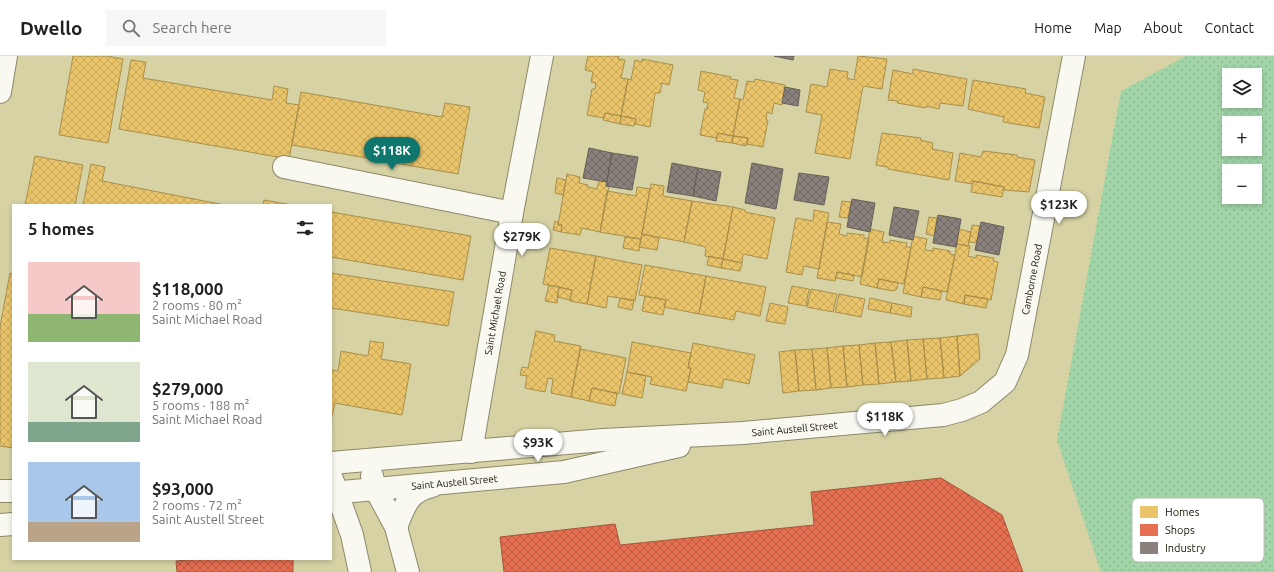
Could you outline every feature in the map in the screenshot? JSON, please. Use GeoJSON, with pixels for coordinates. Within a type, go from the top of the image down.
{"type":"FeatureCollection","features":[{"type":"Feature","properties":{"kind":"street"},"geometry":{"type":"LineString","coordinates":[[0,92],[6,56]]}},
{"type":"Feature","properties":{"kind":"street","name":"Saint Michael Road"},"geometry":{"type":"LineString","coordinates":[[471,452],[512,213],[542,56]]}},
{"type":"Feature","properties":{"kind":"street","name":"Camborne Road"},"geometry":{"type":"LineString","coordinates":[[1005,382],[1017,354],[1074,56]]}},
{"type":"Feature","properties":{"kind":"street"},"geometry":{"type":"LineString","coordinates":[[284,167],[512,213]]}},
{"type":"Feature","properties":{"kind":"street","name":"Saint Austell Street"},"geometry":{"type":"LineString","coordinates":[[332,463],[603,440],[743,433],[943,415],[962,410],[981,402],[1005,382]]}},
{"type":"Feature","properties":{"kind":"street","name":"Saint Austell Street"},"geometry":{"type":"LineString","coordinates":[[333,487],[375,488],[564,472],[743,433]]}},
{"type":"Feature","properties":{"kind":"street"},"geometry":{"type":"LineString","coordinates":[[367,459],[375,488],[396,527],[408,572]]}},
{"type":"Feature","properties":{"kind":"street"},"geometry":{"type":"LineString","coordinates":[[396,527],[407,500],[414,494],[428,487],[458,480]]}},
{"type":"Feature","properties":{"kind":"street"},"geometry":{"type":"LineString","coordinates":[[333,487],[352,534],[359,572]]}},
{"type":"Feature","properties":{"kind":"street"},"geometry":{"type":"LineString","coordinates":[[0,492],[12,491]]}},
{"type":"Feature","properties":{"kind":"street"},"geometry":{"type":"LineString","coordinates":[[332,520],[337,527],[359,572]]}},
{"type":"Feature","properties":{"kind":"street"},"geometry":{"type":"LineString","coordinates":[[0,525],[12,524]]}},
{"type":"Feature","properties":{"kind":"green space"},"geometry":{"type":"Polygon","coordinates":[[[1186,56],[1274,56],[1274,572],[1101,572],[1057,440],[1121,91],[1186,56]]]}},
{"type":"Feature","properties":{"kind":"building: Homes"},"geometry":{"type":"Polygon","coordinates":[[[73,56],[107,56],[123,59],[108,143],[59,135],[73,56]]]}},
{"type":"Feature","properties":{"kind":"building: Homes"},"geometry":{"type":"Polygon","coordinates":[[[588,56],[619,56],[618,59],[625,60],[621,78],[628,79],[621,116],[605,113],[604,118],[587,115],[592,89],[595,89],[596,83],[591,82],[593,72],[585,70],[588,56]]]}},
{"type":"Feature","properties":{"kind":"building: Homes"},"geometry":{"type":"Polygon","coordinates":[[[858,56],[887,59],[882,89],[863,86],[850,159],[815,153],[822,115],[806,112],[811,84],[827,87],[830,69],[848,72],[847,78],[854,80],[858,56]]]}},
{"type":"Feature","properties":{"kind":"building: Homes"},"geometry":{"type":"Polygon","coordinates":[[[642,59],[673,65],[669,85],[662,83],[660,93],[655,93],[650,127],[635,124],[636,119],[621,116],[628,79],[631,80],[635,60],[642,62],[642,59]]]}},
{"type":"Feature","properties":{"kind":"building: Homes"},"geometry":{"type":"Polygon","coordinates":[[[131,60],[146,62],[143,78],[272,100],[274,86],[288,89],[286,103],[299,105],[289,159],[119,129],[131,60]]]}},
{"type":"Feature","properties":{"kind":"building: Homes"},"geometry":{"type":"Polygon","coordinates":[[[913,69],[967,79],[963,106],[940,103],[939,109],[926,106],[926,108],[888,100],[893,70],[913,74],[913,69]]]}},
{"type":"Feature","properties":{"kind":"building: Homes"},"geometry":{"type":"Polygon","coordinates":[[[701,71],[731,77],[730,79],[738,80],[734,98],[740,99],[733,136],[718,133],[716,138],[700,135],[705,109],[707,109],[708,103],[703,102],[705,92],[698,90],[701,71]]]}},
{"type":"Feature","properties":{"kind":"building: Homes"},"geometry":{"type":"Polygon","coordinates":[[[755,79],[785,85],[782,105],[774,103],[772,114],[767,112],[766,120],[768,120],[763,147],[747,144],[748,138],[733,136],[740,99],[743,100],[747,81],[754,82],[755,79]]]}},
{"type":"Feature","properties":{"kind":"building: Homes"},"geometry":{"type":"Polygon","coordinates":[[[973,80],[1026,89],[1025,93],[1045,97],[1039,128],[1003,122],[1004,117],[968,109],[973,80]]]}},
{"type":"Feature","properties":{"kind":"building: Homes"},"geometry":{"type":"Polygon","coordinates":[[[301,92],[442,117],[445,103],[470,107],[458,174],[292,145],[301,92]]]}},
{"type":"Feature","properties":{"kind":"building: Homes"},"geometry":{"type":"Polygon","coordinates":[[[605,113],[621,116],[620,124],[603,120],[605,113]]]}},
{"type":"Feature","properties":{"kind":"building: Homes"},"geometry":{"type":"Polygon","coordinates":[[[621,116],[636,119],[634,126],[620,124],[621,116]]]}},
{"type":"Feature","properties":{"kind":"building: Homes"},"geometry":{"type":"Polygon","coordinates":[[[718,133],[733,136],[732,143],[716,141],[718,133]]]}},
{"type":"Feature","properties":{"kind":"building: Homes"},"geometry":{"type":"Polygon","coordinates":[[[882,133],[921,138],[920,140],[933,143],[932,149],[953,153],[949,180],[888,169],[888,167],[876,165],[882,133]]]}},
{"type":"Feature","properties":{"kind":"building: Homes"},"geometry":{"type":"Polygon","coordinates":[[[733,136],[748,138],[746,146],[732,143],[733,136]]]}},
{"type":"Feature","properties":{"kind":"building: Homes"},"geometry":{"type":"Polygon","coordinates":[[[983,151],[1017,155],[1017,157],[1035,160],[1029,192],[1004,190],[1004,187],[973,181],[972,184],[955,181],[960,153],[981,157],[983,151]]]}},
{"type":"Feature","properties":{"kind":"building: Homes"},"geometry":{"type":"Polygon","coordinates":[[[35,156],[83,165],[75,204],[25,204],[35,156]]]}},
{"type":"Feature","properties":{"kind":"building: Homes"},"geometry":{"type":"Polygon","coordinates":[[[91,164],[105,167],[102,181],[220,204],[83,204],[91,164]]]}},
{"type":"Feature","properties":{"kind":"building: Homes"},"geometry":{"type":"Polygon","coordinates":[[[567,174],[580,177],[579,183],[597,189],[599,181],[607,182],[606,186],[609,186],[600,232],[582,228],[580,235],[561,232],[562,225],[558,225],[567,174]]]}},
{"type":"Feature","properties":{"kind":"building: Homes"},"geometry":{"type":"Polygon","coordinates":[[[557,178],[566,180],[563,195],[555,193],[557,178]]]}},
{"type":"Feature","properties":{"kind":"building: Homes"},"geometry":{"type":"Polygon","coordinates":[[[973,181],[1004,187],[1002,197],[971,192],[973,181]]]}},
{"type":"Feature","properties":{"kind":"building: Homes"},"geometry":{"type":"Polygon","coordinates":[[[651,184],[664,186],[663,196],[692,201],[684,242],[642,234],[651,184]]]}},
{"type":"Feature","properties":{"kind":"building: Homes"},"geometry":{"type":"Polygon","coordinates":[[[637,187],[650,189],[641,239],[600,232],[607,191],[636,196],[637,187]]]}},
{"type":"Feature","properties":{"kind":"building: Homes"},"geometry":{"type":"Polygon","coordinates":[[[264,200],[286,204],[263,204],[264,200]]]}},
{"type":"Feature","properties":{"kind":"building: Homes"},"geometry":{"type":"Polygon","coordinates":[[[692,201],[733,207],[723,259],[705,256],[706,247],[684,242],[692,201]]]}},
{"type":"Feature","properties":{"kind":"building: Homes"},"geometry":{"type":"Polygon","coordinates":[[[842,201],[851,202],[848,218],[839,217],[842,201]]]}},
{"type":"Feature","properties":{"kind":"building: Homes"},"geometry":{"type":"Polygon","coordinates":[[[733,207],[745,210],[745,212],[775,218],[767,259],[743,254],[742,263],[723,259],[733,207]]]}},
{"type":"Feature","properties":{"kind":"building: Homes"},"geometry":{"type":"Polygon","coordinates":[[[814,210],[829,213],[819,269],[804,266],[802,275],[786,272],[796,218],[813,221],[814,210]]]}},
{"type":"Feature","properties":{"kind":"building: Homes"},"geometry":{"type":"Polygon","coordinates":[[[332,212],[471,236],[463,280],[332,257],[332,212]]]}},
{"type":"Feature","properties":{"kind":"building: Homes"},"geometry":{"type":"Polygon","coordinates":[[[929,217],[937,218],[934,236],[926,234],[929,217]]]}},
{"type":"Feature","properties":{"kind":"building: Homes"},"geometry":{"type":"Polygon","coordinates":[[[555,221],[558,222],[558,225],[562,225],[561,232],[553,230],[555,221]]]}},
{"type":"Feature","properties":{"kind":"building: Homes"},"geometry":{"type":"Polygon","coordinates":[[[827,222],[841,224],[839,234],[847,236],[847,233],[864,235],[864,238],[869,239],[862,277],[837,272],[835,281],[817,278],[827,222]]]}},
{"type":"Feature","properties":{"kind":"building: Homes"},"geometry":{"type":"Polygon","coordinates":[[[972,225],[980,226],[977,243],[969,242],[972,225]]]}},
{"type":"Feature","properties":{"kind":"building: Homes"},"geometry":{"type":"Polygon","coordinates":[[[870,229],[884,232],[882,242],[890,243],[890,240],[907,243],[906,247],[911,247],[904,284],[879,279],[877,288],[860,284],[870,229]]]}},
{"type":"Feature","properties":{"kind":"building: Homes"},"geometry":{"type":"Polygon","coordinates":[[[959,229],[971,232],[968,246],[957,244],[959,229]]]}},
{"type":"Feature","properties":{"kind":"building: Homes"},"geometry":{"type":"Polygon","coordinates":[[[642,234],[659,238],[657,250],[639,247],[642,234]]]}},
{"type":"Feature","properties":{"kind":"building: Homes"},"geometry":{"type":"Polygon","coordinates":[[[913,236],[927,239],[925,250],[933,251],[933,248],[950,251],[950,254],[955,255],[947,292],[923,287],[921,297],[903,293],[913,236]]]}},
{"type":"Feature","properties":{"kind":"building: Homes"},"geometry":{"type":"Polygon","coordinates":[[[625,237],[641,239],[639,251],[623,248],[625,237]]]}},
{"type":"Feature","properties":{"kind":"building: Homes"},"geometry":{"type":"Polygon","coordinates":[[[957,244],[970,246],[968,256],[976,258],[976,255],[994,258],[993,261],[998,262],[991,300],[965,295],[964,304],[946,300],[957,244]]]}},
{"type":"Feature","properties":{"kind":"building: Homes"},"geometry":{"type":"Polygon","coordinates":[[[550,248],[596,256],[587,304],[570,301],[572,290],[543,284],[550,248]]]}},
{"type":"Feature","properties":{"kind":"building: Homes"},"geometry":{"type":"Polygon","coordinates":[[[596,256],[642,265],[635,301],[608,296],[606,308],[587,304],[596,256]]]}},
{"type":"Feature","properties":{"kind":"building: Homes"},"geometry":{"type":"Polygon","coordinates":[[[709,256],[723,259],[721,268],[707,265],[709,256]]]}},
{"type":"Feature","properties":{"kind":"building: Homes"},"geometry":{"type":"Polygon","coordinates":[[[723,259],[742,263],[740,271],[721,268],[723,259]]]}},
{"type":"Feature","properties":{"kind":"building: Homes"},"geometry":{"type":"Polygon","coordinates":[[[645,265],[706,276],[699,314],[664,307],[666,300],[639,295],[645,265]]]}},
{"type":"Feature","properties":{"kind":"building: Homes"},"geometry":{"type":"Polygon","coordinates":[[[837,272],[854,275],[853,281],[836,278],[837,272]]]}},
{"type":"Feature","properties":{"kind":"building: Homes"},"geometry":{"type":"Polygon","coordinates":[[[10,273],[12,274],[12,448],[0,446],[0,327],[10,273]]]}},
{"type":"Feature","properties":{"kind":"building: Homes"},"geometry":{"type":"Polygon","coordinates":[[[332,273],[454,292],[448,326],[332,308],[332,273]]]}},
{"type":"Feature","properties":{"kind":"building: Homes"},"geometry":{"type":"Polygon","coordinates":[[[706,276],[766,287],[760,316],[736,311],[734,320],[699,314],[706,276]]]}},
{"type":"Feature","properties":{"kind":"building: Homes"},"geometry":{"type":"Polygon","coordinates":[[[879,279],[898,283],[897,289],[893,291],[877,288],[879,279]]]}},
{"type":"Feature","properties":{"kind":"building: Homes"},"geometry":{"type":"Polygon","coordinates":[[[549,285],[559,287],[557,303],[545,301],[549,285]]]}},
{"type":"Feature","properties":{"kind":"building: Homes"},"geometry":{"type":"Polygon","coordinates":[[[792,286],[809,289],[806,306],[788,303],[792,286]]]}},
{"type":"Feature","properties":{"kind":"building: Homes"},"geometry":{"type":"Polygon","coordinates":[[[559,287],[572,290],[570,300],[557,297],[559,287]]]}},
{"type":"Feature","properties":{"kind":"building: Homes"},"geometry":{"type":"Polygon","coordinates":[[[923,287],[942,291],[940,300],[921,297],[923,287]]]}},
{"type":"Feature","properties":{"kind":"building: Homes"},"geometry":{"type":"Polygon","coordinates":[[[811,289],[837,294],[833,312],[807,307],[811,289]]]}},
{"type":"Feature","properties":{"kind":"building: Homes"},"geometry":{"type":"Polygon","coordinates":[[[839,294],[865,299],[861,317],[835,312],[839,294]]]}},
{"type":"Feature","properties":{"kind":"building: Homes"},"geometry":{"type":"Polygon","coordinates":[[[965,295],[988,299],[986,308],[964,304],[965,295]]]}},
{"type":"Feature","properties":{"kind":"building: Homes"},"geometry":{"type":"Polygon","coordinates":[[[645,296],[666,300],[663,315],[642,311],[645,296]]]}},
{"type":"Feature","properties":{"kind":"building: Homes"},"geometry":{"type":"Polygon","coordinates":[[[620,298],[634,300],[632,310],[618,307],[620,298]]]}},
{"type":"Feature","properties":{"kind":"building: Homes"},"geometry":{"type":"Polygon","coordinates":[[[870,298],[892,303],[890,313],[868,309],[870,298]]]}},
{"type":"Feature","properties":{"kind":"building: Homes"},"geometry":{"type":"Polygon","coordinates":[[[770,303],[788,307],[785,324],[766,321],[770,303]]]}},
{"type":"Feature","properties":{"kind":"building: Homes"},"geometry":{"type":"Polygon","coordinates":[[[892,303],[912,307],[911,317],[890,313],[892,303]]]}},
{"type":"Feature","properties":{"kind":"building: Homes"},"geometry":{"type":"Polygon","coordinates":[[[536,331],[555,335],[554,341],[581,346],[571,397],[551,393],[553,379],[548,378],[545,392],[525,388],[527,376],[520,375],[522,367],[528,368],[536,331]]]}},
{"type":"Feature","properties":{"kind":"building: Homes"},"geometry":{"type":"Polygon","coordinates":[[[978,334],[980,359],[960,376],[957,336],[978,334]]]}},
{"type":"Feature","properties":{"kind":"building: Homes"},"geometry":{"type":"Polygon","coordinates":[[[957,336],[960,376],[944,378],[940,338],[957,336]]]}},
{"type":"Feature","properties":{"kind":"building: Homes"},"geometry":{"type":"Polygon","coordinates":[[[940,338],[944,378],[927,379],[923,339],[940,338]]]}},
{"type":"Feature","properties":{"kind":"building: Homes"},"geometry":{"type":"Polygon","coordinates":[[[923,339],[927,379],[911,381],[907,340],[923,339]]]}},
{"type":"Feature","properties":{"kind":"building: Homes"},"geometry":{"type":"Polygon","coordinates":[[[907,340],[911,381],[896,382],[891,342],[907,340]]]}},
{"type":"Feature","properties":{"kind":"building: Homes"},"geometry":{"type":"Polygon","coordinates":[[[370,341],[384,343],[381,359],[411,364],[402,415],[335,403],[332,416],[332,370],[338,371],[341,351],[368,356],[370,341]]]}},
{"type":"Feature","properties":{"kind":"building: Homes"},"geometry":{"type":"Polygon","coordinates":[[[632,342],[691,353],[688,368],[691,368],[686,391],[650,384],[652,377],[627,372],[632,342]]]}},
{"type":"Feature","properties":{"kind":"building: Homes"},"geometry":{"type":"Polygon","coordinates":[[[891,342],[896,382],[879,384],[875,343],[891,342]]]}},
{"type":"Feature","properties":{"kind":"building: Homes"},"geometry":{"type":"Polygon","coordinates":[[[693,343],[755,355],[749,384],[724,379],[722,388],[688,382],[691,368],[688,368],[693,343]]]}},
{"type":"Feature","properties":{"kind":"building: Homes"},"geometry":{"type":"Polygon","coordinates":[[[875,343],[879,384],[863,385],[859,345],[875,343]]]}},
{"type":"Feature","properties":{"kind":"building: Homes"},"geometry":{"type":"Polygon","coordinates":[[[859,345],[863,385],[847,387],[843,346],[859,345]]]}},
{"type":"Feature","properties":{"kind":"building: Homes"},"geometry":{"type":"Polygon","coordinates":[[[843,346],[847,387],[831,388],[827,348],[843,346]]]}},
{"type":"Feature","properties":{"kind":"building: Homes"},"geometry":{"type":"Polygon","coordinates":[[[827,348],[831,388],[816,390],[812,349],[827,348]]]}},
{"type":"Feature","properties":{"kind":"building: Homes"},"geometry":{"type":"Polygon","coordinates":[[[580,349],[626,358],[619,394],[592,388],[589,401],[571,397],[580,349]]]}},
{"type":"Feature","properties":{"kind":"building: Homes"},"geometry":{"type":"Polygon","coordinates":[[[812,349],[816,390],[799,391],[795,350],[812,349]]]}},
{"type":"Feature","properties":{"kind":"building: Homes"},"geometry":{"type":"Polygon","coordinates":[[[795,350],[799,391],[783,393],[779,352],[795,350]]]}},
{"type":"Feature","properties":{"kind":"building: Homes"},"geometry":{"type":"Polygon","coordinates":[[[627,372],[646,376],[642,398],[622,394],[627,372]]]}},
{"type":"Feature","properties":{"kind":"building: Homes"},"geometry":{"type":"Polygon","coordinates":[[[592,388],[617,393],[615,406],[589,401],[592,388]]]}},
{"type":"Feature","properties":{"kind":"building: Shops"},"geometry":{"type":"Polygon","coordinates":[[[941,478],[1002,515],[1023,572],[504,572],[500,537],[615,524],[620,545],[814,525],[811,492],[941,478]]]}},
{"type":"Feature","properties":{"kind":"building: Shops"},"geometry":{"type":"Polygon","coordinates":[[[293,560],[293,572],[177,572],[176,561],[293,560]]]}},
{"type":"Feature","properties":{"kind":"building: Industry"},"geometry":{"type":"Polygon","coordinates":[[[774,56],[794,56],[793,60],[774,56]]]}},
{"type":"Feature","properties":{"kind":"building: Industry"},"geometry":{"type":"Polygon","coordinates":[[[785,87],[800,90],[798,106],[782,103],[785,87]]]}},
{"type":"Feature","properties":{"kind":"building: Industry"},"geometry":{"type":"Polygon","coordinates":[[[589,148],[612,153],[607,182],[583,178],[589,148]]]}},
{"type":"Feature","properties":{"kind":"building: Industry"},"geometry":{"type":"Polygon","coordinates":[[[612,153],[638,157],[632,190],[606,186],[612,153]]]}},
{"type":"Feature","properties":{"kind":"building: Industry"},"geometry":{"type":"Polygon","coordinates":[[[672,163],[698,168],[693,196],[667,192],[672,163]]]}},
{"type":"Feature","properties":{"kind":"building: Industry"},"geometry":{"type":"Polygon","coordinates":[[[752,163],[783,169],[776,209],[745,203],[752,163]]]}},
{"type":"Feature","properties":{"kind":"building: Industry"},"geometry":{"type":"Polygon","coordinates":[[[698,168],[721,172],[716,201],[693,196],[698,168]]]}},
{"type":"Feature","properties":{"kind":"building: Industry"},"geometry":{"type":"Polygon","coordinates":[[[799,173],[829,177],[824,205],[794,200],[799,173]]]}},
{"type":"Feature","properties":{"kind":"building: Industry"},"geometry":{"type":"Polygon","coordinates":[[[852,199],[875,203],[870,232],[847,227],[852,199]]]}},
{"type":"Feature","properties":{"kind":"building: Industry"},"geometry":{"type":"Polygon","coordinates":[[[894,207],[919,211],[913,240],[889,235],[894,207]]]}},
{"type":"Feature","properties":{"kind":"building: Industry"},"geometry":{"type":"Polygon","coordinates":[[[938,215],[961,219],[956,247],[933,243],[938,215]]]}},
{"type":"Feature","properties":{"kind":"building: Industry"},"geometry":{"type":"Polygon","coordinates":[[[981,222],[1004,227],[999,255],[975,250],[981,222]]]}}]}
